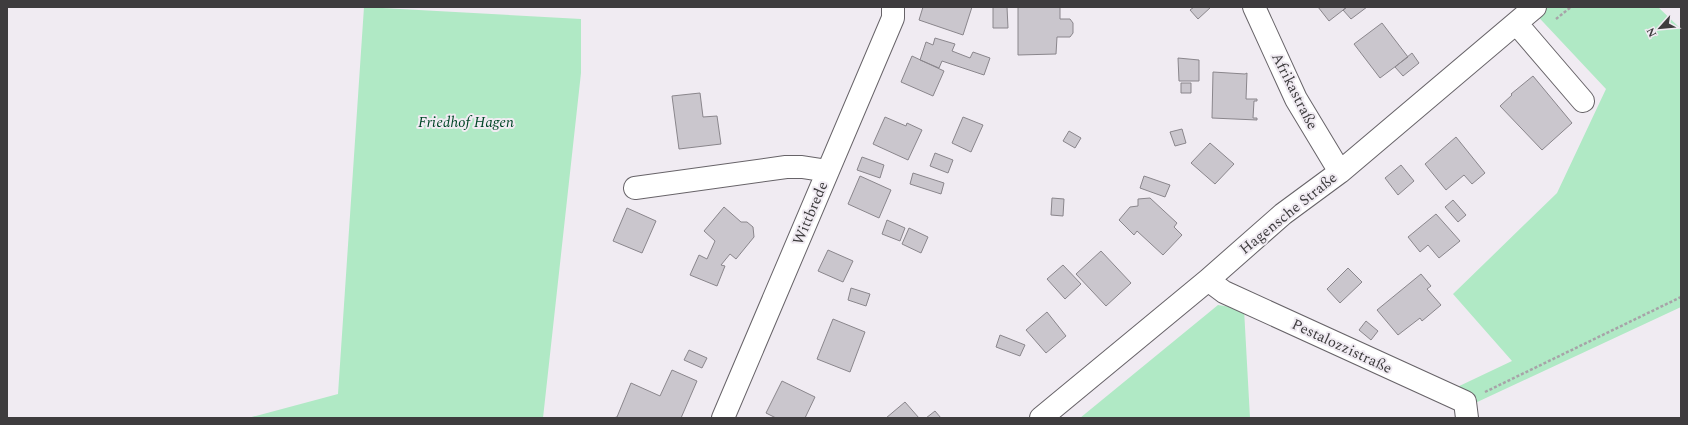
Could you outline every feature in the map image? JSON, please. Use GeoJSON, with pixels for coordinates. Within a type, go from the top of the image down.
{"type":"FeatureCollection","features":[{"type":"Feature","properties":{"kind":"street","name":"Wittbrede"},"geometry":{"type":"LineString","coordinates":[[723,418],[893,18],[893,7]]}},
{"type":"Feature","properties":{"kind":"street","name":"Afrikastraße"},"geometry":{"type":"LineString","coordinates":[[1254,7],[1296,99],[1340,172]]}},
{"type":"Feature","properties":{"kind":"street","name":"Hagensche Straße"},"geometry":{"type":"LineString","coordinates":[[1041,418],[1208,280],[1283,214],[1340,172],[1535,7]]}},
{"type":"Feature","properties":{"kind":"street"},"geometry":{"type":"LineString","coordinates":[[1516,23],[1583,101]]}},
{"type":"Feature","properties":{"kind":"street"},"geometry":{"type":"LineString","coordinates":[[635,188],[786,167],[802,167],[828,171]]}},
{"type":"Feature","properties":{"kind":"street","name":"Pestalozzistraße"},"geometry":{"type":"LineString","coordinates":[[1208,280],[1224,292],[1466,410]]}},
{"type":"Feature","properties":{"kind":"path"},"geometry":{"type":"LineString","coordinates":[[1466,410],[1681,297]]}},
{"type":"Feature","properties":{"kind":"green space","name":"Friedhof Hagen"},"geometry":{"type":"Polygon","coordinates":[[[364,7],[581,19],[581,73],[543,418],[248,418],[338,394],[364,7]]]}},
{"type":"Feature","properties":{"kind":"green space"},"geometry":{"type":"Polygon","coordinates":[[[1529,7],[1658,7],[1681,29],[1681,307],[1473,404],[1453,389],[1512,361],[1453,294],[1557,193],[1606,89],[1529,7]]]}},
{"type":"Feature","properties":{"kind":"green space"},"geometry":{"type":"Polygon","coordinates":[[[1218,305],[1244,309],[1250,418],[1080,418],[1218,305]]]}},
{"type":"Feature","properties":{"kind":"building"},"geometry":{"type":"Polygon","coordinates":[[[923,7],[972,7],[963,35],[919,20],[923,7]]]}},
{"type":"Feature","properties":{"kind":"building"},"geometry":{"type":"Polygon","coordinates":[[[993,7],[1007,7],[1008,28],[993,28],[993,7]]]}},
{"type":"Feature","properties":{"kind":"building"},"geometry":{"type":"Polygon","coordinates":[[[1018,7],[1060,7],[1060,19],[1070,19],[1073,23],[1073,33],[1070,37],[1057,37],[1056,54],[1018,55],[1018,7]]]}},
{"type":"Feature","properties":{"kind":"building"},"geometry":{"type":"Polygon","coordinates":[[[1194,7],[1211,7],[1198,19],[1190,10],[1194,7]]]}},
{"type":"Feature","properties":{"kind":"building"},"geometry":{"type":"Polygon","coordinates":[[[1318,7],[1347,7],[1329,21],[1318,7]]]}},
{"type":"Feature","properties":{"kind":"building"},"geometry":{"type":"Polygon","coordinates":[[[1347,7],[1367,7],[1351,19],[1343,10],[1347,7]]]}},
{"type":"Feature","properties":{"kind":"building"},"geometry":{"type":"Polygon","coordinates":[[[1382,23],[1408,57],[1380,78],[1354,44],[1382,23]]]}},
{"type":"Feature","properties":{"kind":"building"},"geometry":{"type":"Polygon","coordinates":[[[935,38],[955,44],[952,51],[970,58],[973,52],[990,58],[984,75],[942,61],[939,68],[920,60],[926,42],[933,45],[935,38]]]}},
{"type":"Feature","properties":{"kind":"building"},"geometry":{"type":"Polygon","coordinates":[[[1412,53],[1419,63],[1403,76],[1395,67],[1412,53]]]}},
{"type":"Feature","properties":{"kind":"building"},"geometry":{"type":"Polygon","coordinates":[[[912,56],[944,71],[933,96],[901,82],[912,56]]]}},
{"type":"Feature","properties":{"kind":"building"},"geometry":{"type":"Polygon","coordinates":[[[1178,58],[1199,60],[1199,81],[1179,81],[1178,58]]]}},
{"type":"Feature","properties":{"kind":"building"},"geometry":{"type":"Polygon","coordinates":[[[1213,72],[1247,73],[1246,99],[1257,99],[1257,101],[1254,101],[1253,118],[1257,118],[1257,120],[1212,118],[1213,72]]]}},
{"type":"Feature","properties":{"kind":"building"},"geometry":{"type":"Polygon","coordinates":[[[1533,76],[1572,123],[1542,150],[1500,106],[1512,95],[1511,94],[1533,76]]]}},
{"type":"Feature","properties":{"kind":"building"},"geometry":{"type":"Polygon","coordinates":[[[1181,83],[1191,83],[1191,93],[1181,93],[1181,83]]]}},
{"type":"Feature","properties":{"kind":"building"},"geometry":{"type":"Polygon","coordinates":[[[700,93],[703,117],[717,116],[721,144],[679,149],[672,96],[700,93]]]}},
{"type":"Feature","properties":{"kind":"building"},"geometry":{"type":"Polygon","coordinates":[[[885,117],[906,126],[907,123],[922,130],[908,160],[873,144],[885,117]]]}},
{"type":"Feature","properties":{"kind":"building"},"geometry":{"type":"Polygon","coordinates":[[[963,117],[983,125],[971,152],[952,143],[963,117]]]}},
{"type":"Feature","properties":{"kind":"building"},"geometry":{"type":"Polygon","coordinates":[[[1182,129],[1186,143],[1175,146],[1170,132],[1182,129]]]}},
{"type":"Feature","properties":{"kind":"building"},"geometry":{"type":"Polygon","coordinates":[[[1069,131],[1081,138],[1075,148],[1063,141],[1069,131]]]}},
{"type":"Feature","properties":{"kind":"building"},"geometry":{"type":"Polygon","coordinates":[[[1456,137],[1485,173],[1472,184],[1464,175],[1446,190],[1425,164],[1456,137]]]}},
{"type":"Feature","properties":{"kind":"building"},"geometry":{"type":"Polygon","coordinates":[[[1210,143],[1234,164],[1215,184],[1191,163],[1210,143]]]}},
{"type":"Feature","properties":{"kind":"building"},"geometry":{"type":"Polygon","coordinates":[[[935,153],[953,160],[948,173],[930,166],[935,153]]]}},
{"type":"Feature","properties":{"kind":"building"},"geometry":{"type":"Polygon","coordinates":[[[862,157],[884,165],[880,178],[857,170],[862,157]]]}},
{"type":"Feature","properties":{"kind":"building"},"geometry":{"type":"Polygon","coordinates":[[[1401,165],[1414,181],[1398,195],[1385,178],[1401,165]]]}},
{"type":"Feature","properties":{"kind":"building"},"geometry":{"type":"Polygon","coordinates":[[[913,173],[944,183],[941,194],[910,184],[913,173]]]}},
{"type":"Feature","properties":{"kind":"building"},"geometry":{"type":"Polygon","coordinates":[[[860,176],[891,190],[879,218],[848,204],[860,176]]]}},
{"type":"Feature","properties":{"kind":"building"},"geometry":{"type":"Polygon","coordinates":[[[1144,176],[1170,185],[1165,197],[1140,188],[1144,176]]]}},
{"type":"Feature","properties":{"kind":"building"},"geometry":{"type":"Polygon","coordinates":[[[1052,198],[1064,199],[1063,216],[1051,215],[1052,198]]]}},
{"type":"Feature","properties":{"kind":"building"},"geometry":{"type":"Polygon","coordinates":[[[1150,198],[1177,223],[1174,227],[1182,235],[1163,255],[1137,231],[1134,235],[1119,220],[1130,207],[1138,206],[1138,199],[1150,198]]]}},
{"type":"Feature","properties":{"kind":"building"},"geometry":{"type":"Polygon","coordinates":[[[1453,200],[1466,215],[1458,222],[1445,207],[1453,200]]]}},
{"type":"Feature","properties":{"kind":"building"},"geometry":{"type":"Polygon","coordinates":[[[724,207],[741,222],[747,222],[753,227],[754,237],[736,259],[730,254],[721,265],[725,266],[717,286],[690,275],[699,255],[707,259],[715,241],[704,231],[724,207]]]}},
{"type":"Feature","properties":{"kind":"building"},"geometry":{"type":"Polygon","coordinates":[[[627,208],[656,221],[642,253],[613,241],[627,208]]]}},
{"type":"Feature","properties":{"kind":"building"},"geometry":{"type":"Polygon","coordinates":[[[1436,214],[1460,241],[1439,258],[1428,245],[1420,252],[1408,237],[1436,214]]]}},
{"type":"Feature","properties":{"kind":"building"},"geometry":{"type":"Polygon","coordinates":[[[887,220],[905,228],[900,241],[882,234],[887,220]]]}},
{"type":"Feature","properties":{"kind":"building"},"geometry":{"type":"Polygon","coordinates":[[[909,228],[928,237],[921,253],[902,244],[909,228]]]}},
{"type":"Feature","properties":{"kind":"building"},"geometry":{"type":"Polygon","coordinates":[[[828,250],[853,261],[843,282],[818,271],[828,250]]]}},
{"type":"Feature","properties":{"kind":"building"},"geometry":{"type":"Polygon","coordinates":[[[1101,251],[1131,283],[1106,306],[1076,274],[1101,251]]]}},
{"type":"Feature","properties":{"kind":"building"},"geometry":{"type":"Polygon","coordinates":[[[1063,265],[1081,284],[1065,299],[1047,279],[1063,265]]]}},
{"type":"Feature","properties":{"kind":"building"},"geometry":{"type":"Polygon","coordinates":[[[1348,268],[1362,282],[1340,303],[1327,289],[1348,268]]]}},
{"type":"Feature","properties":{"kind":"building"},"geometry":{"type":"Polygon","coordinates":[[[1421,274],[1431,286],[1427,289],[1441,305],[1422,321],[1420,318],[1398,335],[1377,310],[1421,274]]]}},
{"type":"Feature","properties":{"kind":"building"},"geometry":{"type":"Polygon","coordinates":[[[851,288],[870,294],[866,306],[848,300],[851,288]]]}},
{"type":"Feature","properties":{"kind":"building"},"geometry":{"type":"Polygon","coordinates":[[[1047,312],[1066,336],[1046,353],[1026,330],[1047,312]]]}},
{"type":"Feature","properties":{"kind":"building"},"geometry":{"type":"Polygon","coordinates":[[[833,319],[865,332],[850,372],[817,359],[833,319]]]}},
{"type":"Feature","properties":{"kind":"building"},"geometry":{"type":"Polygon","coordinates":[[[1366,321],[1378,331],[1371,340],[1359,330],[1366,321]]]}},
{"type":"Feature","properties":{"kind":"building"},"geometry":{"type":"Polygon","coordinates":[[[1000,335],[1025,345],[1020,356],[996,347],[1000,335]]]}},
{"type":"Feature","properties":{"kind":"building"},"geometry":{"type":"Polygon","coordinates":[[[689,350],[707,358],[702,368],[684,360],[689,350]]]}},
{"type":"Feature","properties":{"kind":"building"},"geometry":{"type":"Polygon","coordinates":[[[672,370],[697,381],[681,418],[613,418],[617,417],[631,383],[660,396],[672,370]]]}},
{"type":"Feature","properties":{"kind":"building"},"geometry":{"type":"Polygon","coordinates":[[[782,381],[815,397],[805,418],[776,418],[766,413],[782,381]]]}},
{"type":"Feature","properties":{"kind":"building"},"geometry":{"type":"Polygon","coordinates":[[[905,402],[919,418],[886,418],[905,402]]]}},
{"type":"Feature","properties":{"kind":"building"},"geometry":{"type":"Polygon","coordinates":[[[935,411],[941,418],[926,418],[935,411]]]}}]}
